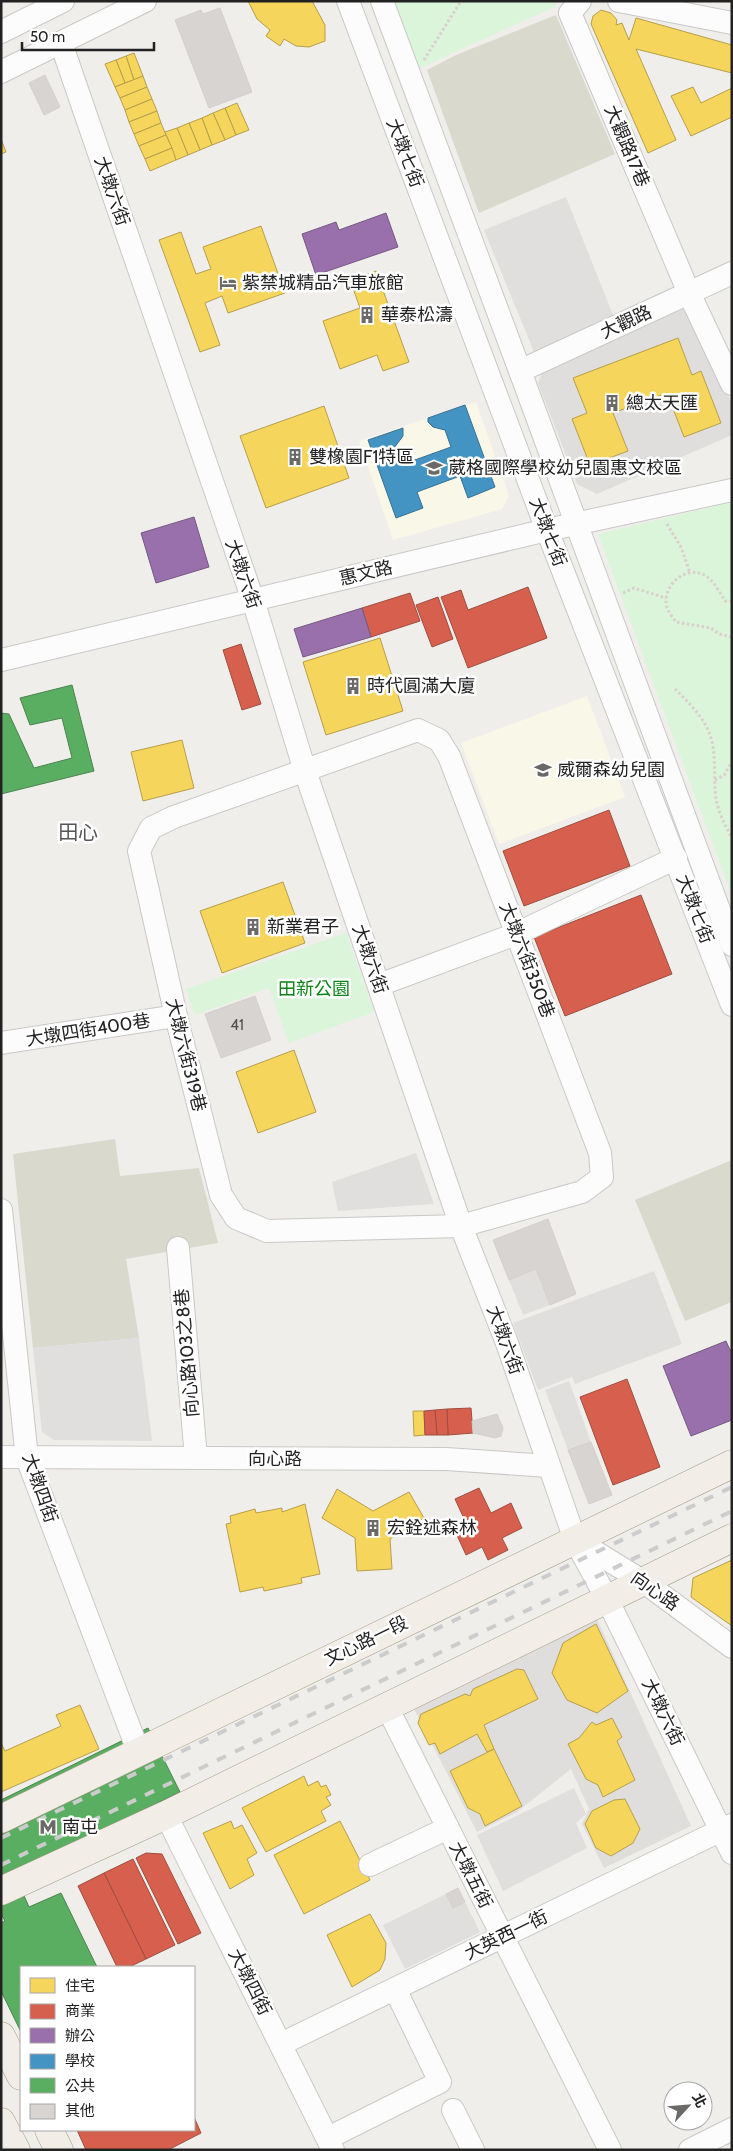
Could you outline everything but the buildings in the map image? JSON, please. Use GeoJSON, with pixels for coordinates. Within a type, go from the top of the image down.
{"type":"FeatureCollection","features":[{"type":"Feature","properties":{"kind":"main road","name":"文心路一段"},"geometry":{"type":"LineString","coordinates":[[1,1818],[139,1753],[732,1464]]}},
{"type":"Feature","properties":{"kind":"main road"},"geometry":{"type":"LineString","coordinates":[[1,1891],[166,1815],[732,1538]]}},
{"type":"Feature","properties":{"kind":"main road"},"geometry":{"type":"LineString","coordinates":[[1,2036],[20,2074]]}},
{"type":"Feature","properties":{"kind":"main road"},"geometry":{"type":"LineString","coordinates":[[1,2122],[16,2150]]}},
{"type":"Feature","properties":{"kind":"main road"},"geometry":{"type":"LineString","coordinates":[[50,2131],[59,2150]]}},
{"type":"Feature","properties":{"kind":"street"},"geometry":{"type":"LineString","coordinates":[[1,32],[62,1]]}},
{"type":"Feature","properties":{"kind":"street"},"geometry":{"type":"LineString","coordinates":[[1,72],[145,1]]}},
{"type":"Feature","properties":{"kind":"street","name":"大墩七街"},"geometry":{"type":"LineString","coordinates":[[348,1],[547,530],[732,1005]]}},
{"type":"Feature","properties":{"kind":"street","name":"大墩七街"},"geometry":{"type":"LineString","coordinates":[[382,1],[732,945]]}},
{"type":"Feature","properties":{"kind":"street","name":"大觀路17巷"},"geometry":{"type":"LineString","coordinates":[[580,1],[570,13],[689,293]]}},
{"type":"Feature","properties":{"kind":"street"},"geometry":{"type":"LineString","coordinates":[[619,1],[732,23]]}},
{"type":"Feature","properties":{"kind":"street","name":"大墩六街"},"geometry":{"type":"LineString","coordinates":[[61,42],[252,600],[305,770],[461,1226],[507,1343],[574,1540],[607,1598],[726,1828],[732,1853]]}},
{"type":"Feature","properties":{"kind":"street","name":"大觀路"},"geometry":{"type":"LineString","coordinates":[[520,371],[732,273]]}},
{"type":"Feature","properties":{"kind":"street"},"geometry":{"type":"LineString","coordinates":[[689,293],[732,384]]}},
{"type":"Feature","properties":{"kind":"street","name":"惠文路"},"geometry":{"type":"LineString","coordinates":[[1,660],[547,530],[732,490]]}},
{"type":"Feature","properties":{"kind":"street","name":"大墩六街350巷"},"geometry":{"type":"LineString","coordinates":[[305,770],[418,730],[439,740],[449,756],[600,1153],[602,1177],[582,1192],[461,1226]]}},
{"type":"Feature","properties":{"kind":"street","name":"大墩六街319巷"},"geometry":{"type":"LineString","coordinates":[[305,770],[174,817],[151,828],[139,851],[176,1016],[221,1195],[236,1218],[267,1231],[461,1226]]}},
{"type":"Feature","properties":{"kind":"street"},"geometry":{"type":"LineString","coordinates":[[379,985],[516,934],[676,858]]}},
{"type":"Feature","properties":{"kind":"street","name":"大墩四街400巷"},"geometry":{"type":"LineString","coordinates":[[1,1043],[176,1016]]}},
{"type":"Feature","properties":{"kind":"street","name":"大墩四街"},"geometry":{"type":"LineString","coordinates":[[1,1210],[27,1458],[139,1753]]}},
{"type":"Feature","properties":{"kind":"street","name":"向心路103之8巷"},"geometry":{"type":"LineString","coordinates":[[178,1248],[196,1458]]}},
{"type":"Feature","properties":{"kind":"street","name":"向心路"},"geometry":{"type":"LineString","coordinates":[[1,1457],[446,1459],[549,1466]]}},
{"type":"Feature","properties":{"kind":"street","name":"向心路"},"geometry":{"type":"LineString","coordinates":[[574,1540],[644,1582],[732,1647]]}},
{"type":"Feature","properties":{"kind":"street","name":"大墩五街"},"geometry":{"type":"LineString","coordinates":[[387,1707],[610,2150]]}},
{"type":"Feature","properties":{"kind":"street","name":"大墩四街"},"geometry":{"type":"LineString","coordinates":[[166,1815],[331,2144]]}},
{"type":"Feature","properties":{"kind":"street"},"geometry":{"type":"LineString","coordinates":[[370,1865],[448,1828]]}},
{"type":"Feature","properties":{"kind":"street","name":"大英西一街"},"geometry":{"type":"LineString","coordinates":[[281,2044],[726,1828]]}},
{"type":"Feature","properties":{"kind":"street"},"geometry":{"type":"LineString","coordinates":[[331,2144],[440,2082],[395,1989]]}},
{"type":"Feature","properties":{"kind":"street"},"geometry":{"type":"LineString","coordinates":[[453,2110],[472,2150]]}},
{"type":"Feature","properties":{"kind":"street"},"geometry":{"type":"LineString","coordinates":[[690,2150],[732,2129]]}},
{"type":"Feature","properties":{"kind":"path"},"geometry":{"type":"LineString","coordinates":[[419,55],[422,64],[461,1]]}},
{"type":"Feature","properties":{"kind":"path"},"geometry":{"type":"LineString","coordinates":[[656,506],[681,547],[690,573]]}},
{"type":"Feature","properties":{"kind":"path"},"geometry":{"type":"LineString","coordinates":[[732,601],[725,601],[712,581],[702,574],[690,573],[680,576],[672,584],[666,598],[667,609],[676,622],[711,628],[719,634],[732,637]]}},
{"type":"Feature","properties":{"kind":"path"},"geometry":{"type":"LineString","coordinates":[[603,600],[634,588],[666,598]]}},
{"type":"Feature","properties":{"kind":"path"},"geometry":{"type":"LineString","coordinates":[[675,689],[691,704],[710,735],[714,756],[716,799],[723,821],[732,838]]}},
{"type":"Feature","properties":{"kind":"path"},"geometry":{"type":"LineString","coordinates":[[715,780],[724,775],[732,762]]}},
{"type":"Feature","properties":{"kind":"shaded area"},"geometry":{"type":"Polygon","coordinates":[[[556,15],[615,154],[479,213],[427,70],[456,55],[556,15]]]}},
{"type":"Feature","properties":{"kind":"shaded area"},"geometry":{"type":"Polygon","coordinates":[[[566,197],[615,320],[534,352],[484,230],[566,197]]]}},
{"type":"Feature","properties":{"kind":"shaded area"},"geometry":{"type":"Polygon","coordinates":[[[686,301],[732,404],[732,435],[597,494],[577,484],[538,383],[545,367],[686,301]]]}},
{"type":"Feature","properties":{"kind":"shaded area","name":"葳格國際學校幼兒園惠文校區"},"geometry":{"type":"Polygon","coordinates":[[[476,402],[509,496],[502,509],[393,540],[359,441],[476,402]]]}},
{"type":"Feature","properties":{"kind":"shaded area","name":"威爾森幼兒園"},"geometry":{"type":"Polygon","coordinates":[[[587,696],[625,797],[499,844],[461,743],[587,696]]]}},
{"type":"Feature","properties":{"kind":"shaded area"},"geometry":{"type":"Polygon","coordinates":[[[115,1139],[120,1176],[199,1168],[218,1243],[126,1259],[139,1338],[33,1348],[13,1154],[115,1139]]]}},
{"type":"Feature","properties":{"kind":"shaded area"},"geometry":{"type":"Polygon","coordinates":[[[416,1153],[434,1204],[338,1211],[332,1182],[416,1153]]]}},
{"type":"Feature","properties":{"kind":"shaded area"},"geometry":{"type":"Polygon","coordinates":[[[732,1160],[732,1302],[685,1321],[635,1200],[732,1160]]]}},
{"type":"Feature","properties":{"kind":"shaded area"},"geometry":{"type":"Polygon","coordinates":[[[536,1269],[550,1305],[523,1315],[509,1280],[536,1269]]]}},
{"type":"Feature","properties":{"kind":"shaded area"},"geometry":{"type":"Polygon","coordinates":[[[654,1271],[682,1344],[575,1384],[572,1377],[538,1390],[513,1323],[654,1271]]]}},
{"type":"Feature","properties":{"kind":"shaded area"},"geometry":{"type":"Polygon","coordinates":[[[139,1338],[152,1441],[54,1440],[42,1432],[33,1348],[139,1338]]]}},
{"type":"Feature","properties":{"kind":"shaded area"},"geometry":{"type":"Polygon","coordinates":[[[569,1381],[591,1442],[568,1450],[545,1390],[569,1381]]]}},
{"type":"Feature","properties":{"kind":"shaded area"},"geometry":{"type":"Polygon","coordinates":[[[597,1619],[691,1826],[604,1868],[582,1824],[589,1809],[571,1769],[517,1812],[477,1832],[414,1709],[597,1619]]]}},
{"type":"Feature","properties":{"kind":"shaded area"},"geometry":{"type":"Polygon","coordinates":[[[574,1788],[586,1814],[576,1823],[587,1848],[503,1891],[477,1835],[574,1788]]]}},
{"type":"Feature","properties":{"kind":"shaded area"},"geometry":{"type":"Polygon","coordinates":[[[446,1894],[453,1908],[465,1902],[480,1932],[405,1969],[383,1925],[446,1894]]]}},
{"type":"Feature","properties":{"kind":"green space"},"geometry":{"type":"Polygon","coordinates":[[[393,1],[558,1],[554,7],[418,69],[393,1]]]}},
{"type":"Feature","properties":{"kind":"green space"},"geometry":{"type":"Polygon","coordinates":[[[732,502],[732,896],[598,534],[732,502]]]}},
{"type":"Feature","properties":{"kind":"green space","name":"田新公園"},"geometry":{"type":"Polygon","coordinates":[[[346,933],[374,1012],[289,1043],[269,988],[195,1015],[186,989],[346,933]]]}},
{"type":"Feature","properties":{"kind":"railway"},"geometry":{"type":"LineString","coordinates":[[1,1838],[732,1487]]}},
{"type":"Feature","properties":{"kind":"railway"},"geometry":{"type":"LineString","coordinates":[[1,1865],[732,1511]]}},
{"type":"Feature","properties":{"kind":"place","name":"紫禁城精品汽車旅館"},"geometry":{"type":"Point","coordinates":[228,283]}},
{"type":"Feature","properties":{"kind":"place","name":"華泰松濤"},"geometry":{"type":"Point","coordinates":[367,315]}},
{"type":"Feature","properties":{"kind":"place","name":"總太天匯"},"geometry":{"type":"Point","coordinates":[612,403]}},
{"type":"Feature","properties":{"kind":"place","name":"雙橡園F1特區"},"geometry":{"type":"Point","coordinates":[295,457]}},
{"type":"Feature","properties":{"kind":"place","name":"葳格國際學校幼兒園惠文校區"},"geometry":{"type":"Point","coordinates":[434,468]}},
{"type":"Feature","properties":{"kind":"place","name":"時代圓滿大廈"},"geometry":{"type":"Point","coordinates":[353,686]}},
{"type":"Feature","properties":{"kind":"place","name":"威爾森幼兒園"},"geometry":{"type":"Point","coordinates":[543,770]}},
{"type":"Feature","properties":{"kind":"place","name":"新業君子"},"geometry":{"type":"Point","coordinates":[253,927]}},
{"type":"Feature","properties":{"kind":"place","name":"宏銓述森林"},"geometry":{"type":"Point","coordinates":[373,1528]}},
{"type":"Feature","properties":{"kind":"place","name":"南屯"},"geometry":{"type":"Point","coordinates":[48,1827]}},
{"type":"Feature","properties":{"kind":"district","name":"田心"},"geometry":{"type":"Point","coordinates":[78,832]}}]}
